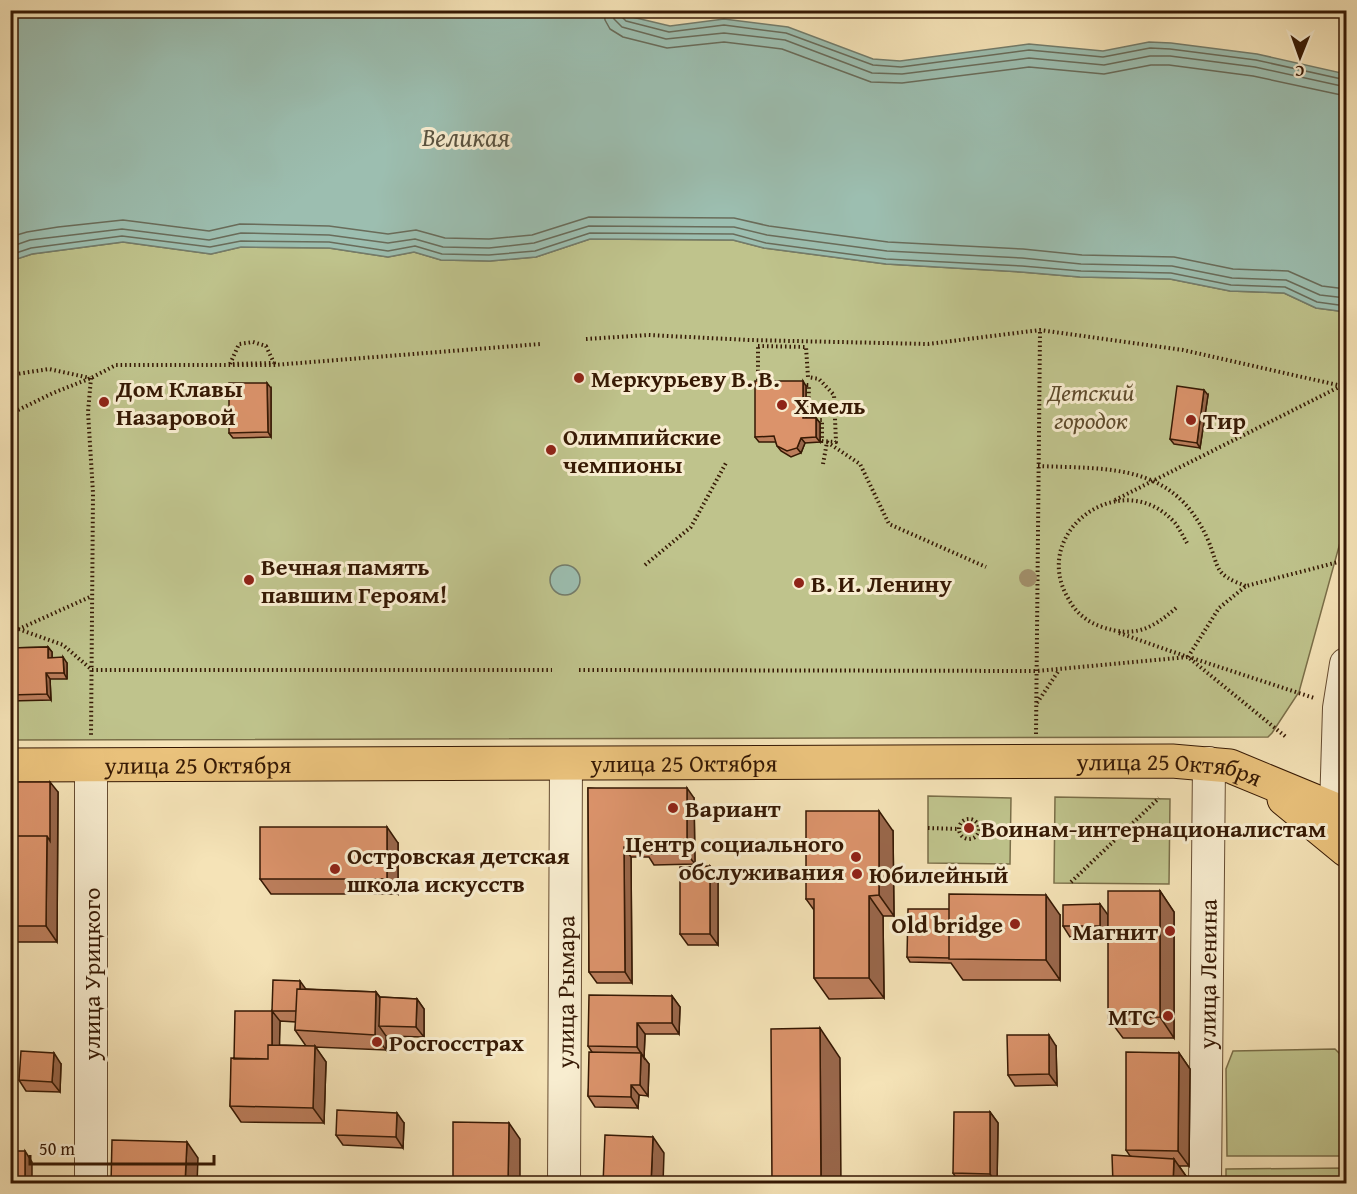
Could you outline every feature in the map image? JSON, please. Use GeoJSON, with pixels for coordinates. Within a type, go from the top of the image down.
{"type":"FeatureCollection","features":[{"type":"Feature","properties":{"kind":"main road","name":"улица 25 Октября"},"geometry":{"type":"LineString","coordinates":[[10,765],[1172,761],[1230,766],[1252,773],[1341,812]]}},
{"type":"Feature","properties":{"kind":"main road"},"geometry":{"type":"LineString","coordinates":[[1252,773],[1347,850]]}},
{"type":"Feature","properties":{"kind":"street"},"geometry":{"type":"LineString","coordinates":[[1341,812],[1340,708],[1347,664]]}},
{"type":"Feature","properties":{"kind":"street","name":"улица Ленина"},"geometry":{"type":"LineString","coordinates":[[1205,1184],[1209,763]]}},
{"type":"Feature","properties":{"kind":"street","name":"улица Рымара"},"geometry":{"type":"LineString","coordinates":[[564,1184],[566,764]]}},
{"type":"Feature","properties":{"kind":"street","name":"улица Урицкого"},"geometry":{"type":"LineString","coordinates":[[91,765],[91,1184]]}},
{"type":"Feature","properties":{"kind":"path"},"geometry":{"type":"LineString","coordinates":[[1036,762],[1040,330]]}},
{"type":"Feature","properties":{"kind":"path"},"geometry":{"type":"LineString","coordinates":[[586,339],[648,335],[928,344],[1040,330],[1183,350],[1347,389]]}},
{"type":"Feature","properties":{"kind":"path"},"geometry":{"type":"LineString","coordinates":[[253,342],[266,346],[274,363],[230,364],[239,344],[253,342]]}},
{"type":"Feature","properties":{"kind":"path"},"geometry":{"type":"LineString","coordinates":[[10,414],[116,365],[274,365],[540,344]]}},
{"type":"Feature","properties":{"kind":"path"},"geometry":{"type":"LineString","coordinates":[[827,442],[836,442],[834,395],[819,379],[808,377],[806,346],[758,346],[758,384],[809,385],[808,420],[822,420],[822,441],[860,464],[890,524],[986,567]]}},
{"type":"Feature","properties":{"kind":"path"},"geometry":{"type":"LineString","coordinates":[[10,375],[49,369],[91,378]]}},
{"type":"Feature","properties":{"kind":"path"},"geometry":{"type":"LineString","coordinates":[[91,378],[88,412],[93,494],[91,765]]}},
{"type":"Feature","properties":{"kind":"path"},"geometry":{"type":"LineString","coordinates":[[1299,692],[1093,624],[1075,610],[1063,590],[1059,567],[1062,545],[1073,525],[1090,510],[1342,386]]}},
{"type":"Feature","properties":{"kind":"path"},"geometry":{"type":"LineString","coordinates":[[822,464],[827,442]]}},
{"type":"Feature","properties":{"kind":"path"},"geometry":{"type":"LineString","coordinates":[[645,565],[691,527],[726,463]]}},
{"type":"Feature","properties":{"kind":"path"},"geometry":{"type":"LineString","coordinates":[[1038,466],[1108,468],[1155,480],[1185,502],[1207,538],[1218,569],[1227,579],[1246,586]]}},
{"type":"Feature","properties":{"kind":"path"},"geometry":{"type":"LineString","coordinates":[[1112,501],[1135,501],[1157,508],[1175,523],[1187,543]]}},
{"type":"Feature","properties":{"kind":"path"},"geometry":{"type":"LineString","coordinates":[[1188,657],[1220,608],[1246,586],[1347,560]]}},
{"type":"Feature","properties":{"kind":"path"},"geometry":{"type":"LineString","coordinates":[[10,633],[92,596]]}},
{"type":"Feature","properties":{"kind":"path"},"geometry":{"type":"LineString","coordinates":[[1115,632],[1138,631],[1159,623],[1176,608]]}},
{"type":"Feature","properties":{"kind":"path"},"geometry":{"type":"LineString","coordinates":[[10,626],[63,645],[92,670],[552,670]]}},
{"type":"Feature","properties":{"kind":"path"},"geometry":{"type":"LineString","coordinates":[[579,670],[1037,671],[1188,657],[1286,737]]}},
{"type":"Feature","properties":{"kind":"path"},"geometry":{"type":"LineString","coordinates":[[1036,704],[1060,669]]}},
{"type":"Feature","properties":{"kind":"path"},"geometry":{"type":"LineString","coordinates":[[1071,882],[1159,798]]}},
{"type":"Feature","properties":{"kind":"path"},"geometry":{"type":"LineString","coordinates":[[966,819],[975,821],[979,827],[975,836],[969,839],[962,836],[959,829],[966,819]]}},
{"type":"Feature","properties":{"kind":"path"},"geometry":{"type":"LineString","coordinates":[[928,828],[959,829]]}},
{"type":"Feature","properties":{"kind":"green space","name":"Детский городок"},"geometry":{"type":"Polygon","coordinates":[[[590,239],[733,240],[764,248],[886,264],[1080,277],[1170,279],[1230,291],[1284,293],[1316,308],[1346,312],[1346,521],[1299,692],[1272,733],[1268,737],[11,740],[10,261],[32,254],[123,242],[211,254],[241,247],[329,248],[388,257],[414,252],[441,260],[490,261],[536,257],[590,239]]]}},
{"type":"Feature","properties":{"kind":"green space"},"geometry":{"type":"Polygon","coordinates":[[[928,796],[1011,798],[1010,864],[928,863],[928,796]]]}},
{"type":"Feature","properties":{"kind":"green space"},"geometry":{"type":"Polygon","coordinates":[[[1055,797],[1170,799],[1169,884],[1054,883],[1055,797]]]}},
{"type":"Feature","properties":{"kind":"green space"},"geometry":{"type":"Polygon","coordinates":[[[1335,1049],[1345,1059],[1343,1156],[1227,1156],[1226,1069],[1233,1051],[1335,1049]]]}},
{"type":"Feature","properties":{"kind":"green space"},"geometry":{"type":"Polygon","coordinates":[[[1346,1168],[1346,1183],[1226,1183],[1226,1169],[1346,1168]]]}},
{"type":"Feature","properties":{"kind":"water","name":"Великая"},"geometry":{"type":"Polygon","coordinates":[[[11,11],[625,11],[628,16],[670,26],[724,19],[788,27],[873,59],[900,61],[1029,44],[1103,51],[1149,42],[1257,54],[1346,74],[1346,312],[1316,308],[1284,293],[1230,291],[1170,279],[1080,277],[886,264],[764,248],[733,240],[590,239],[536,257],[490,261],[441,260],[414,252],[388,257],[329,248],[241,247],[211,254],[123,242],[32,254],[11,261],[11,11]]]}},
{"type":"Feature","properties":{"kind":"water"},"geometry":{"type":"Polygon","coordinates":[[[565,565],[576,569],[580,580],[576,591],[565,595],[554,591],[550,580],[554,569],[565,565]]]}},
{"type":"Feature","properties":{"kind":"building","name":"Хмель"},"geometry":{"type":"Polygon","coordinates":[[[755,381],[803,381],[803,418],[816,418],[816,437],[801,438],[797,448],[787,451],[777,446],[774,436],[755,437],[755,381]]]}},
{"type":"Feature","properties":{"kind":"building"},"geometry":{"type":"Polygon","coordinates":[[[229,383],[267,383],[268,432],[229,433],[229,383]]]}},
{"type":"Feature","properties":{"kind":"building","name":"Тир"},"geometry":{"type":"Polygon","coordinates":[[[1177,386],[1204,390],[1197,443],[1170,439],[1177,386]]]}},
{"type":"Feature","properties":{"kind":"building"},"geometry":{"type":"Polygon","coordinates":[[[48,647],[48,658],[63,657],[64,673],[46,673],[47,694],[10,695],[10,648],[48,647]]]}},
{"type":"Feature","properties":{"kind":"building"},"geometry":{"type":"Polygon","coordinates":[[[10,782],[50,782],[50,841],[47,836],[10,836],[10,782]]]}},
{"type":"Feature","properties":{"kind":"building"},"geometry":{"type":"Polygon","coordinates":[[[588,788],[687,788],[687,854],[646,854],[646,847],[624,847],[625,972],[589,972],[588,788]]]}},
{"type":"Feature","properties":{"kind":"building","name":"Юбилейный"},"geometry":{"type":"Polygon","coordinates":[[[806,811],[879,811],[879,895],[869,896],[869,978],[814,978],[814,899],[806,899],[806,811]]]}},
{"type":"Feature","properties":{"kind":"building","name":"Островская детская школа искусств"},"geometry":{"type":"Polygon","coordinates":[[[260,827],[387,827],[387,879],[260,879],[260,827]]]}},
{"type":"Feature","properties":{"kind":"building"},"geometry":{"type":"Polygon","coordinates":[[[10,836],[47,836],[46,926],[10,926],[10,836]]]}},
{"type":"Feature","properties":{"kind":"building"},"geometry":{"type":"Polygon","coordinates":[[[710,866],[710,934],[680,934],[680,867],[710,866]]]}},
{"type":"Feature","properties":{"kind":"building"},"geometry":{"type":"Polygon","coordinates":[[[1108,891],[1160,891],[1160,1017],[1108,1018],[1108,891]]]}},
{"type":"Feature","properties":{"kind":"building"},"geometry":{"type":"Polygon","coordinates":[[[949,894],[1046,895],[1046,960],[949,959],[949,894]]]}},
{"type":"Feature","properties":{"kind":"building"},"geometry":{"type":"Polygon","coordinates":[[[1100,904],[1100,926],[1063,926],[1063,905],[1100,904]]]}},
{"type":"Feature","properties":{"kind":"building"},"geometry":{"type":"Polygon","coordinates":[[[908,909],[949,909],[949,958],[907,957],[908,909]]]}},
{"type":"Feature","properties":{"kind":"building"},"geometry":{"type":"Polygon","coordinates":[[[273,980],[300,981],[300,989],[297,989],[296,1011],[272,1011],[273,980]]]}},
{"type":"Feature","properties":{"kind":"building"},"geometry":{"type":"Polygon","coordinates":[[[297,989],[376,992],[375,1035],[295,1030],[297,989]]]}},
{"type":"Feature","properties":{"kind":"building"},"geometry":{"type":"Polygon","coordinates":[[[589,995],[672,996],[672,1023],[637,1023],[637,1047],[588,1046],[589,995]]]}},
{"type":"Feature","properties":{"kind":"building"},"geometry":{"type":"Polygon","coordinates":[[[380,997],[417,999],[416,1027],[379,1026],[380,997]]]}},
{"type":"Feature","properties":{"kind":"building"},"geometry":{"type":"Polygon","coordinates":[[[235,1011],[272,1011],[272,1045],[268,1045],[268,1059],[234,1059],[235,1011]]]}},
{"type":"Feature","properties":{"kind":"building"},"geometry":{"type":"Polygon","coordinates":[[[820,1028],[821,1184],[772,1184],[771,1029],[820,1028]]]}},
{"type":"Feature","properties":{"kind":"building"},"geometry":{"type":"Polygon","coordinates":[[[1007,1035],[1049,1035],[1049,1074],[1008,1075],[1007,1035]]]}},
{"type":"Feature","properties":{"kind":"building"},"geometry":{"type":"Polygon","coordinates":[[[268,1045],[315,1046],[313,1108],[230,1106],[231,1058],[268,1059],[268,1045]]]}},
{"type":"Feature","properties":{"kind":"building"},"geometry":{"type":"Polygon","coordinates":[[[21,1051],[54,1053],[52,1082],[19,1080],[21,1051]]]}},
{"type":"Feature","properties":{"kind":"building"},"geometry":{"type":"Polygon","coordinates":[[[589,1052],[641,1053],[640,1085],[631,1085],[631,1097],[588,1096],[589,1052]]]}},
{"type":"Feature","properties":{"kind":"building"},"geometry":{"type":"Polygon","coordinates":[[[1126,1052],[1179,1053],[1178,1151],[1126,1150],[1126,1052]]]}},
{"type":"Feature","properties":{"kind":"building"},"geometry":{"type":"Polygon","coordinates":[[[337,1110],[397,1113],[396,1137],[336,1135],[337,1110]]]}},
{"type":"Feature","properties":{"kind":"building"},"geometry":{"type":"Polygon","coordinates":[[[954,1112],[990,1112],[990,1174],[953,1173],[954,1112]]]}},
{"type":"Feature","properties":{"kind":"building"},"geometry":{"type":"Polygon","coordinates":[[[453,1122],[509,1123],[508,1184],[453,1184],[453,1122]]]}},
{"type":"Feature","properties":{"kind":"building"},"geometry":{"type":"Polygon","coordinates":[[[605,1135],[653,1137],[651,1184],[603,1184],[605,1135]]]}},
{"type":"Feature","properties":{"kind":"building"},"geometry":{"type":"Polygon","coordinates":[[[112,1140],[187,1142],[185,1184],[111,1184],[112,1140]]]}},
{"type":"Feature","properties":{"kind":"building"},"geometry":{"type":"Polygon","coordinates":[[[10,1151],[25,1151],[25,1184],[10,1184],[10,1151]]]}},
{"type":"Feature","properties":{"kind":"building"},"geometry":{"type":"Polygon","coordinates":[[[1112,1155],[1174,1159],[1173,1184],[1113,1184],[1112,1155]]]}},
{"type":"Feature","properties":{"kind":"place","name":"Меркурьеву В. В."},"geometry":{"type":"Point","coordinates":[579,378]}},
{"type":"Feature","properties":{"kind":"place","name":"Дом Клавы Назаровой"},"geometry":{"type":"Point","coordinates":[104,402]}},
{"type":"Feature","properties":{"kind":"place","name":"Хмель"},"geometry":{"type":"Point","coordinates":[782,405]}},
{"type":"Feature","properties":{"kind":"place","name":"Тир"},"geometry":{"type":"Point","coordinates":[1191,420]}},
{"type":"Feature","properties":{"kind":"place","name":"Олимпийские чемпионы"},"geometry":{"type":"Point","coordinates":[551,450]}},
{"type":"Feature","properties":{"kind":"place","name":"Вечная память павшим Героям!"},"geometry":{"type":"Point","coordinates":[249,580]}},
{"type":"Feature","properties":{"kind":"place","name":"В. И. Ленину"},"geometry":{"type":"Point","coordinates":[799,583]}},
{"type":"Feature","properties":{"kind":"place","name":"Вариант"},"geometry":{"type":"Point","coordinates":[673,808]}},
{"type":"Feature","properties":{"kind":"place","name":"Воинам-интернационалистам"},"geometry":{"type":"Point","coordinates":[969,828]}},
{"type":"Feature","properties":{"kind":"place","name":"Центр социального обслуживания"},"geometry":{"type":"Point","coordinates":[856,857]}},
{"type":"Feature","properties":{"kind":"place","name":"Островская детская школа искусств"},"geometry":{"type":"Point","coordinates":[335,869]}},
{"type":"Feature","properties":{"kind":"place","name":"Юбилейный"},"geometry":{"type":"Point","coordinates":[857,874]}},
{"type":"Feature","properties":{"kind":"place","name":"Old bridge"},"geometry":{"type":"Point","coordinates":[1015,924]}},
{"type":"Feature","properties":{"kind":"place","name":"Магнит"},"geometry":{"type":"Point","coordinates":[1170,931]}},
{"type":"Feature","properties":{"kind":"place","name":"МТС"},"geometry":{"type":"Point","coordinates":[1168,1016]}},
{"type":"Feature","properties":{"kind":"place","name":"Росгосстрах"},"geometry":{"type":"Point","coordinates":[377,1042]}}]}
